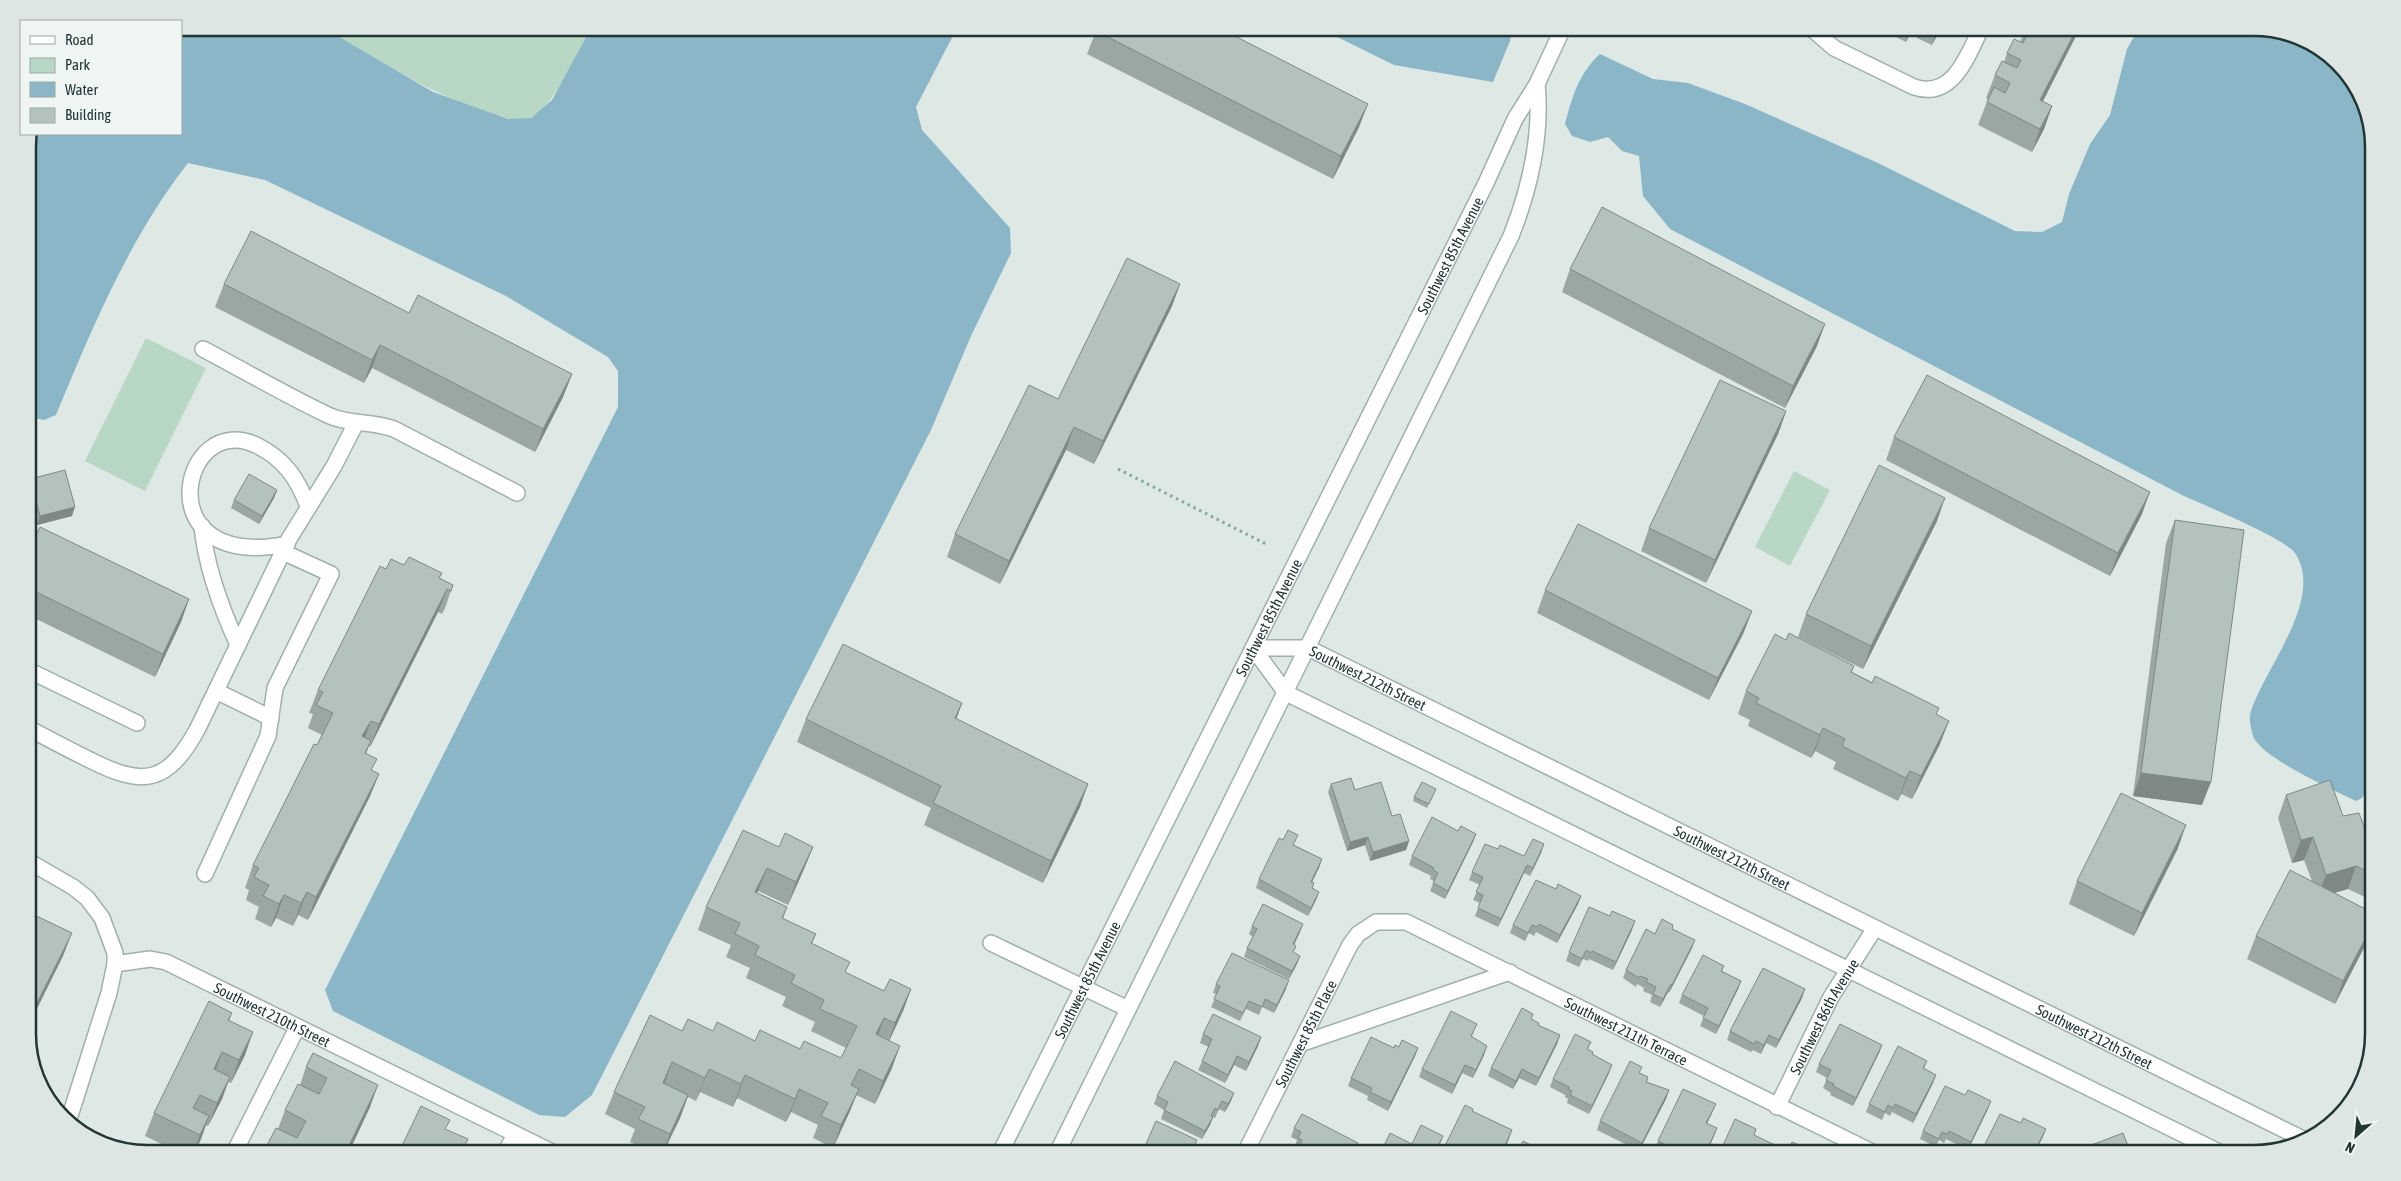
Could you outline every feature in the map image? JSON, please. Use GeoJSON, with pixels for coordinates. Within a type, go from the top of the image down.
{"type":"FeatureCollection","features":[{"type":"Feature","properties":{"kind":"street","name":"Southwest 85th Avenue"},"geometry":{"type":"LineString","coordinates":[[1004,1145],[1486,183],[1515,119],[1537,84],[1559,36]]}},
{"type":"Feature","properties":{"kind":"street"},"geometry":{"type":"LineString","coordinates":[[1820,36],[1834,48],[1923,90],[1938,88],[1948,82],[1959,71],[1977,36]]}},
{"type":"Feature","properties":{"kind":"street"},"geometry":{"type":"LineString","coordinates":[[1061,1145],[1514,228],[1526,193],[1538,136],[1540,106],[1537,84]]}},
{"type":"Feature","properties":{"kind":"street"},"geometry":{"type":"LineString","coordinates":[[203,349],[331,416],[356,423],[377,424],[394,428],[517,493]]}},
{"type":"Feature","properties":{"kind":"street"},"geometry":{"type":"LineString","coordinates":[[36,732],[112,772],[130,777],[150,777],[176,762],[184,752],[216,690],[285,548],[308,506],[334,466],[356,423]]}},
{"type":"Feature","properties":{"kind":"street"},"geometry":{"type":"LineString","coordinates":[[205,874],[268,736],[275,688],[331,574],[285,548],[235,547],[217,539],[202,526],[192,510],[189,496],[190,482],[197,464],[208,450],[227,442],[237,441],[255,444],[277,457],[295,477],[308,506]]}},
{"type":"Feature","properties":{"kind":"street"},"geometry":{"type":"LineString","coordinates":[[202,526],[204,547],[228,623],[238,645]]}},
{"type":"Feature","properties":{"kind":"street"},"geometry":{"type":"LineString","coordinates":[[1253,648],[1286,693],[2203,1145]]}},
{"type":"Feature","properties":{"kind":"street","name":"Southwest 212th Street"},"geometry":{"type":"LineString","coordinates":[[1253,648],[1308,648],[2296,1136]]}},
{"type":"Feature","properties":{"kind":"street"},"geometry":{"type":"LineString","coordinates":[[36,674],[137,723]]}},
{"type":"Feature","properties":{"kind":"street"},"geometry":{"type":"LineString","coordinates":[[216,690],[271,718]]}},
{"type":"Feature","properties":{"kind":"street"},"geometry":{"type":"LineString","coordinates":[[36,866],[72,887],[95,908],[102,918],[111,939],[115,964],[98,1031],[71,1114]]}},
{"type":"Feature","properties":{"kind":"street","name":"Southwest 211th Terrace"},"geometry":{"type":"LineString","coordinates":[[1376,922],[1406,922],[1855,1145]]}},
{"type":"Feature","properties":{"kind":"street","name":"Southwest 85th Place"},"geometry":{"type":"LineString","coordinates":[[1250,1145],[1350,945],[1362,931],[1376,922]]}},
{"type":"Feature","properties":{"kind":"street","name":"Southwest 86th Avenue"},"geometry":{"type":"LineString","coordinates":[[1777,1107],[1831,997],[1875,928]]}},
{"type":"Feature","properties":{"kind":"street"},"geometry":{"type":"LineString","coordinates":[[991,943],[1128,1009]]}},
{"type":"Feature","properties":{"kind":"street","name":"Southwest 210th Street"},"geometry":{"type":"LineString","coordinates":[[115,964],[150,959],[160,960],[536,1145]]}},
{"type":"Feature","properties":{"kind":"street"},"geometry":{"type":"LineString","coordinates":[[1300,1044],[1510,972]]}},
{"type":"Feature","properties":{"kind":"street"},"geometry":{"type":"LineString","coordinates":[[238,1145],[297,1028]]}},
{"type":"Feature","properties":{"kind":"street"},"geometry":{"type":"LineString","coordinates":[[510,1145],[515,1134]]}},
{"type":"Feature","properties":{"kind":"path"},"geometry":{"type":"LineString","coordinates":[[1118,469],[1268,545]]}},
{"type":"Feature","properties":{"kind":"green space"},"geometry":{"type":"Polygon","coordinates":[[[338,36],[587,36],[556,92],[538,113],[530,118],[511,119],[486,113],[457,101],[396,70],[338,36]]]}},
{"type":"Feature","properties":{"kind":"green space"},"geometry":{"type":"Polygon","coordinates":[[[146,338],[206,368],[145,491],[85,461],[146,338]]]}},
{"type":"Feature","properties":{"kind":"green space"},"geometry":{"type":"Polygon","coordinates":[[[1794,471],[1830,490],[1790,566],[1755,547],[1794,471]]]}},
{"type":"Feature","properties":{"kind":"water"},"geometry":{"type":"Polygon","coordinates":[[[182,36],[338,36],[433,92],[508,119],[531,118],[552,100],[587,36],[953,36],[916,107],[922,130],[1010,228],[1011,253],[971,336],[931,430],[592,1095],[565,1117],[539,1115],[333,1011],[325,990],[618,407],[618,371],[608,357],[506,296],[265,180],[188,163],[148,221],[130,252],[98,317],[56,415],[44,420],[36,418],[37,135],[182,135],[182,36]]]}},
{"type":"Feature","properties":{"kind":"water"},"geometry":{"type":"Polygon","coordinates":[[[1335,36],[1511,36],[1493,82],[1394,65],[1335,36]]]}},
{"type":"Feature","properties":{"kind":"water"},"geometry":{"type":"Polygon","coordinates":[[[2134,36],[2254,36],[2276,38],[2303,48],[2327,64],[2346,86],[2359,111],[2365,140],[2365,793],[2362,798],[2356,801],[2273,757],[2255,740],[2252,732],[2250,715],[2257,697],[2289,635],[2298,613],[2303,592],[2302,572],[2295,553],[2288,547],[2261,531],[2184,496],[1670,229],[1643,196],[1639,156],[1622,151],[1608,137],[1590,142],[1572,136],[1565,124],[1577,86],[1587,69],[1600,54],[1653,79],[1688,83],[1745,104],[1878,163],[2015,231],[2042,232],[2062,222],[2069,194],[2090,144],[2110,115],[2127,49],[2134,36]]]}},
{"type":"Feature","properties":{"kind":"building"},"geometry":{"type":"Polygon","coordinates":[[[1106,36],[1235,36],[1368,104],[1341,156],[1106,36]]]}},
{"type":"Feature","properties":{"kind":"building"},"geometry":{"type":"Polygon","coordinates":[[[2026,36],[2073,36],[2040,100],[2052,106],[2040,129],[1987,102],[1994,87],[2005,93],[2010,83],[1995,75],[2002,61],[2017,68],[2021,60],[2007,53],[2014,39],[2023,43],[2026,36]]]}},
{"type":"Feature","properties":{"kind":"building"},"geometry":{"type":"Polygon","coordinates":[[[1602,207],[1825,324],[1793,386],[1570,269],[1602,207]]]}},
{"type":"Feature","properties":{"kind":"building"},"geometry":{"type":"Polygon","coordinates":[[[251,231],[409,313],[418,295],[572,374],[543,429],[380,345],[372,360],[224,284],[251,231]]]}},
{"type":"Feature","properties":{"kind":"building"},"geometry":{"type":"Polygon","coordinates":[[[1127,258],[1180,284],[1103,441],[1074,427],[1009,561],[955,534],[1029,385],[1058,399],[1127,258]]]}},
{"type":"Feature","properties":{"kind":"building"},"geometry":{"type":"Polygon","coordinates":[[[1927,375],[2150,492],[2118,553],[1894,437],[1927,375]]]}},
{"type":"Feature","properties":{"kind":"building"},"geometry":{"type":"Polygon","coordinates":[[[1720,380],[1786,411],[1715,560],[1649,528],[1720,380]]]}},
{"type":"Feature","properties":{"kind":"building"},"geometry":{"type":"Polygon","coordinates":[[[1879,465],[1945,498],[1871,646],[1806,614],[1879,465]]]}},
{"type":"Feature","properties":{"kind":"building"},"geometry":{"type":"Polygon","coordinates":[[[65,470],[75,507],[40,516],[36,501],[36,477],[65,470]]]}},
{"type":"Feature","properties":{"kind":"building"},"geometry":{"type":"Polygon","coordinates":[[[249,474],[277,490],[262,516],[234,500],[249,474]]]}},
{"type":"Feature","properties":{"kind":"building"},"geometry":{"type":"Polygon","coordinates":[[[2175,520],[2244,530],[2211,782],[2141,773],[2175,520]]]}},
{"type":"Feature","properties":{"kind":"building"},"geometry":{"type":"Polygon","coordinates":[[[1578,524],[1752,611],[1718,678],[1545,590],[1578,524]]]}},
{"type":"Feature","properties":{"kind":"building"},"geometry":{"type":"Polygon","coordinates":[[[40,527],[189,599],[163,654],[36,592],[36,535],[40,527]]]}},
{"type":"Feature","properties":{"kind":"building"},"geometry":{"type":"Polygon","coordinates":[[[409,557],[442,573],[439,578],[453,585],[451,591],[447,589],[379,724],[371,721],[362,736],[371,741],[365,753],[377,759],[371,770],[379,774],[316,897],[307,892],[301,903],[284,895],[279,904],[263,896],[269,885],[254,877],[259,868],[253,865],[314,744],[317,745],[333,713],[316,705],[323,692],[318,690],[380,566],[386,569],[391,559],[404,565],[409,557]]]}},
{"type":"Feature","properties":{"kind":"building"},"geometry":{"type":"Polygon","coordinates":[[[1789,633],[1854,666],[1851,672],[1872,683],[1875,676],[1939,708],[1936,714],[1949,721],[1921,776],[1910,771],[1906,778],[1842,746],[1845,739],[1823,728],[1820,735],[1756,703],[1759,698],[1746,691],[1775,634],[1786,640],[1789,633]]]}},
{"type":"Feature","properties":{"kind":"building"},"geometry":{"type":"Polygon","coordinates":[[[843,644],[962,703],[955,718],[1088,784],[1051,861],[933,803],[941,786],[806,719],[843,644]]]}},
{"type":"Feature","properties":{"kind":"building"},"geometry":{"type":"Polygon","coordinates":[[[1351,778],[1355,790],[1381,782],[1392,816],[1400,814],[1409,841],[1373,852],[1368,837],[1350,842],[1331,784],[1351,778]]]}},
{"type":"Feature","properties":{"kind":"building"},"geometry":{"type":"Polygon","coordinates":[[[2330,780],[2343,816],[2359,813],[2365,829],[2365,870],[2356,866],[2326,875],[2313,837],[2301,840],[2286,795],[2330,780]]]}},
{"type":"Feature","properties":{"kind":"building"},"geometry":{"type":"Polygon","coordinates":[[[1422,782],[1436,789],[1429,804],[1414,797],[1422,782]]]}},
{"type":"Feature","properties":{"kind":"building"},"geometry":{"type":"Polygon","coordinates":[[[2121,793],[2186,825],[2142,913],[2077,881],[2121,793]]]}},
{"type":"Feature","properties":{"kind":"building"},"geometry":{"type":"Polygon","coordinates":[[[1432,817],[1458,831],[1461,826],[1476,834],[1448,891],[1433,883],[1438,873],[1433,870],[1434,868],[1412,856],[1432,817]]]}},
{"type":"Feature","properties":{"kind":"building"},"geometry":{"type":"Polygon","coordinates":[[[743,830],[779,847],[785,833],[813,847],[796,882],[767,868],[755,892],[787,907],[782,918],[816,934],[811,943],[850,962],[845,972],[884,991],[890,979],[911,989],[895,1023],[884,1018],[876,1034],[900,1046],[883,1081],[859,1069],[851,1085],[859,1089],[841,1125],[821,1116],[828,1103],[799,1089],[795,1099],[745,1075],[741,1084],[709,1069],[705,1078],[672,1062],[663,1083],[688,1095],[670,1134],[638,1119],[645,1107],[614,1092],[650,1015],[682,1031],[688,1019],[713,1031],[717,1022],[755,1041],[760,1030],[800,1049],[804,1041],[841,1058],[857,1026],[820,1009],[824,1000],[791,983],[795,975],[755,955],[759,946],[735,934],[740,923],[706,907],[743,830]]]}},
{"type":"Feature","properties":{"kind":"building"},"geometry":{"type":"Polygon","coordinates":[[[1288,830],[1298,835],[1293,845],[1322,859],[1311,882],[1314,883],[1312,888],[1319,892],[1311,908],[1259,879],[1279,838],[1283,840],[1288,830]]]}},
{"type":"Feature","properties":{"kind":"building"},"geometry":{"type":"Polygon","coordinates":[[[1533,839],[1544,844],[1533,868],[1527,865],[1501,919],[1478,908],[1483,895],[1476,892],[1483,877],[1472,872],[1485,844],[1498,849],[1500,845],[1524,856],[1533,839]]]}},
{"type":"Feature","properties":{"kind":"building"},"geometry":{"type":"Polygon","coordinates":[[[2290,870],[2365,909],[2365,939],[2343,981],[2256,936],[2290,870]]]}},
{"type":"Feature","properties":{"kind":"building"},"geometry":{"type":"Polygon","coordinates":[[[1536,880],[1556,889],[1558,884],[1581,896],[1560,935],[1539,924],[1537,927],[1532,925],[1528,933],[1513,925],[1536,880]]]}},
{"type":"Feature","properties":{"kind":"building"},"geometry":{"type":"Polygon","coordinates":[[[1263,904],[1303,924],[1293,944],[1296,946],[1293,952],[1300,956],[1292,971],[1247,948],[1257,929],[1252,926],[1263,904]]]}},
{"type":"Feature","properties":{"kind":"building"},"geometry":{"type":"Polygon","coordinates":[[[1589,907],[1610,916],[1612,911],[1635,921],[1616,962],[1592,951],[1591,953],[1586,950],[1582,959],[1569,952],[1589,907]]]}},
{"type":"Feature","properties":{"kind":"building"},"geometry":{"type":"Polygon","coordinates":[[[36,916],[72,933],[36,1005],[36,916]]]}},
{"type":"Feature","properties":{"kind":"building"},"geometry":{"type":"Polygon","coordinates":[[[1662,919],[1673,925],[1672,929],[1695,940],[1663,999],[1653,994],[1656,987],[1646,982],[1648,979],[1640,976],[1639,978],[1626,970],[1646,929],[1655,934],[1662,919]]]}},
{"type":"Feature","properties":{"kind":"building"},"geometry":{"type":"Polygon","coordinates":[[[1232,953],[1289,980],[1277,1005],[1265,999],[1262,1007],[1249,1001],[1243,1013],[1214,999],[1220,986],[1216,984],[1232,953]]]}},
{"type":"Feature","properties":{"kind":"building"},"geometry":{"type":"Polygon","coordinates":[[[1703,955],[1724,966],[1721,971],[1741,981],[1719,1026],[1703,1018],[1708,1008],[1682,995],[1703,955]]]}},
{"type":"Feature","properties":{"kind":"building"},"geometry":{"type":"Polygon","coordinates":[[[1763,968],[1805,989],[1779,1040],[1769,1035],[1764,1045],[1756,1041],[1754,1044],[1730,1031],[1763,968]]]}},
{"type":"Feature","properties":{"kind":"building"},"geometry":{"type":"Polygon","coordinates":[[[209,1001],[232,1013],[228,1020],[253,1032],[239,1060],[222,1052],[214,1069],[230,1077],[217,1103],[200,1095],[193,1108],[209,1116],[200,1135],[154,1113],[209,1001]]]}},
{"type":"Feature","properties":{"kind":"building"},"geometry":{"type":"Polygon","coordinates":[[[1522,1008],[1533,1014],[1531,1019],[1539,1023],[1538,1025],[1560,1035],[1539,1078],[1522,1069],[1516,1081],[1491,1068],[1522,1008]]]}},
{"type":"Feature","properties":{"kind":"building"},"geometry":{"type":"Polygon","coordinates":[[[1451,1011],[1477,1024],[1471,1036],[1487,1046],[1476,1070],[1465,1065],[1455,1085],[1422,1069],[1451,1011]]]}},
{"type":"Feature","properties":{"kind":"building"},"geometry":{"type":"Polygon","coordinates":[[[1213,1014],[1261,1037],[1249,1062],[1237,1056],[1228,1075],[1202,1061],[1212,1039],[1203,1034],[1213,1014]]]}},
{"type":"Feature","properties":{"kind":"building"},"geometry":{"type":"Polygon","coordinates":[[[1840,1024],[1882,1045],[1856,1098],[1833,1086],[1834,1084],[1826,1080],[1831,1070],[1819,1064],[1840,1024]]]}},
{"type":"Feature","properties":{"kind":"building"},"geometry":{"type":"Polygon","coordinates":[[[1575,1034],[1591,1042],[1587,1049],[1593,1052],[1592,1054],[1612,1065],[1592,1106],[1570,1095],[1572,1091],[1568,1089],[1569,1087],[1553,1079],[1575,1034]]]}},
{"type":"Feature","properties":{"kind":"building"},"geometry":{"type":"Polygon","coordinates":[[[1371,1037],[1394,1048],[1395,1045],[1399,1047],[1402,1040],[1418,1048],[1391,1102],[1370,1092],[1372,1088],[1351,1078],[1371,1037]]]}},
{"type":"Feature","properties":{"kind":"building"},"geometry":{"type":"Polygon","coordinates":[[[1898,1046],[1927,1061],[1923,1068],[1936,1075],[1916,1114],[1895,1104],[1893,1108],[1888,1105],[1885,1112],[1869,1104],[1898,1046]]]}},
{"type":"Feature","properties":{"kind":"building"},"geometry":{"type":"Polygon","coordinates":[[[313,1053],[378,1085],[349,1145],[267,1145],[276,1128],[297,1138],[306,1121],[285,1110],[298,1084],[319,1094],[327,1078],[306,1067],[313,1053]]]}},
{"type":"Feature","properties":{"kind":"building"},"geometry":{"type":"Polygon","coordinates":[[[1175,1061],[1234,1093],[1228,1104],[1222,1101],[1218,1110],[1215,1108],[1211,1116],[1213,1117],[1205,1131],[1164,1110],[1168,1102],[1157,1096],[1175,1061]]]}},
{"type":"Feature","properties":{"kind":"building"},"geometry":{"type":"Polygon","coordinates":[[[1630,1061],[1642,1067],[1639,1073],[1648,1077],[1646,1082],[1669,1090],[1642,1143],[1600,1121],[1630,1061]]]}},
{"type":"Feature","properties":{"kind":"building"},"geometry":{"type":"Polygon","coordinates":[[[1945,1086],[1965,1095],[1968,1090],[1991,1101],[1971,1142],[1949,1131],[1947,1134],[1942,1132],[1939,1139],[1923,1131],[1945,1086]]]}},
{"type":"Feature","properties":{"kind":"building"},"geometry":{"type":"Polygon","coordinates":[[[1683,1089],[1716,1104],[1706,1123],[1717,1128],[1709,1145],[1666,1145],[1658,1141],[1683,1089]]]}},
{"type":"Feature","properties":{"kind":"building"},"geometry":{"type":"Polygon","coordinates":[[[1465,1105],[1473,1109],[1472,1111],[1512,1130],[1505,1145],[1445,1145],[1465,1105]]]}},
{"type":"Feature","properties":{"kind":"building"},"geometry":{"type":"Polygon","coordinates":[[[421,1106],[450,1120],[445,1129],[468,1139],[465,1145],[402,1145],[421,1106]]]}},
{"type":"Feature","properties":{"kind":"building"},"geometry":{"type":"Polygon","coordinates":[[[1302,1114],[1358,1143],[1357,1145],[1300,1145],[1302,1140],[1298,1138],[1301,1132],[1294,1128],[1302,1114]]]}},
{"type":"Feature","properties":{"kind":"building"},"geometry":{"type":"Polygon","coordinates":[[[2000,1114],[2021,1123],[2023,1118],[2046,1129],[2038,1145],[1984,1145],[2000,1114]]]}},
{"type":"Feature","properties":{"kind":"building"},"geometry":{"type":"Polygon","coordinates":[[[1735,1119],[1756,1129],[1754,1135],[1775,1145],[1723,1145],[1735,1119]]]}},
{"type":"Feature","properties":{"kind":"building"},"geometry":{"type":"Polygon","coordinates":[[[1156,1121],[1197,1140],[1194,1145],[1146,1144],[1156,1121]]]}},
{"type":"Feature","properties":{"kind":"building"},"geometry":{"type":"Polygon","coordinates":[[[1421,1125],[1443,1136],[1438,1145],[1384,1145],[1390,1133],[1412,1144],[1421,1125]]]}},
{"type":"Feature","properties":{"kind":"building"},"geometry":{"type":"Polygon","coordinates":[[[2123,1133],[2128,1145],[2092,1145],[2123,1133]]]}},
{"type":"Feature","properties":{"kind":"building"},"geometry":{"type":"Polygon","coordinates":[[[1523,1141],[1531,1145],[1521,1145],[1523,1141]]]}}]}
